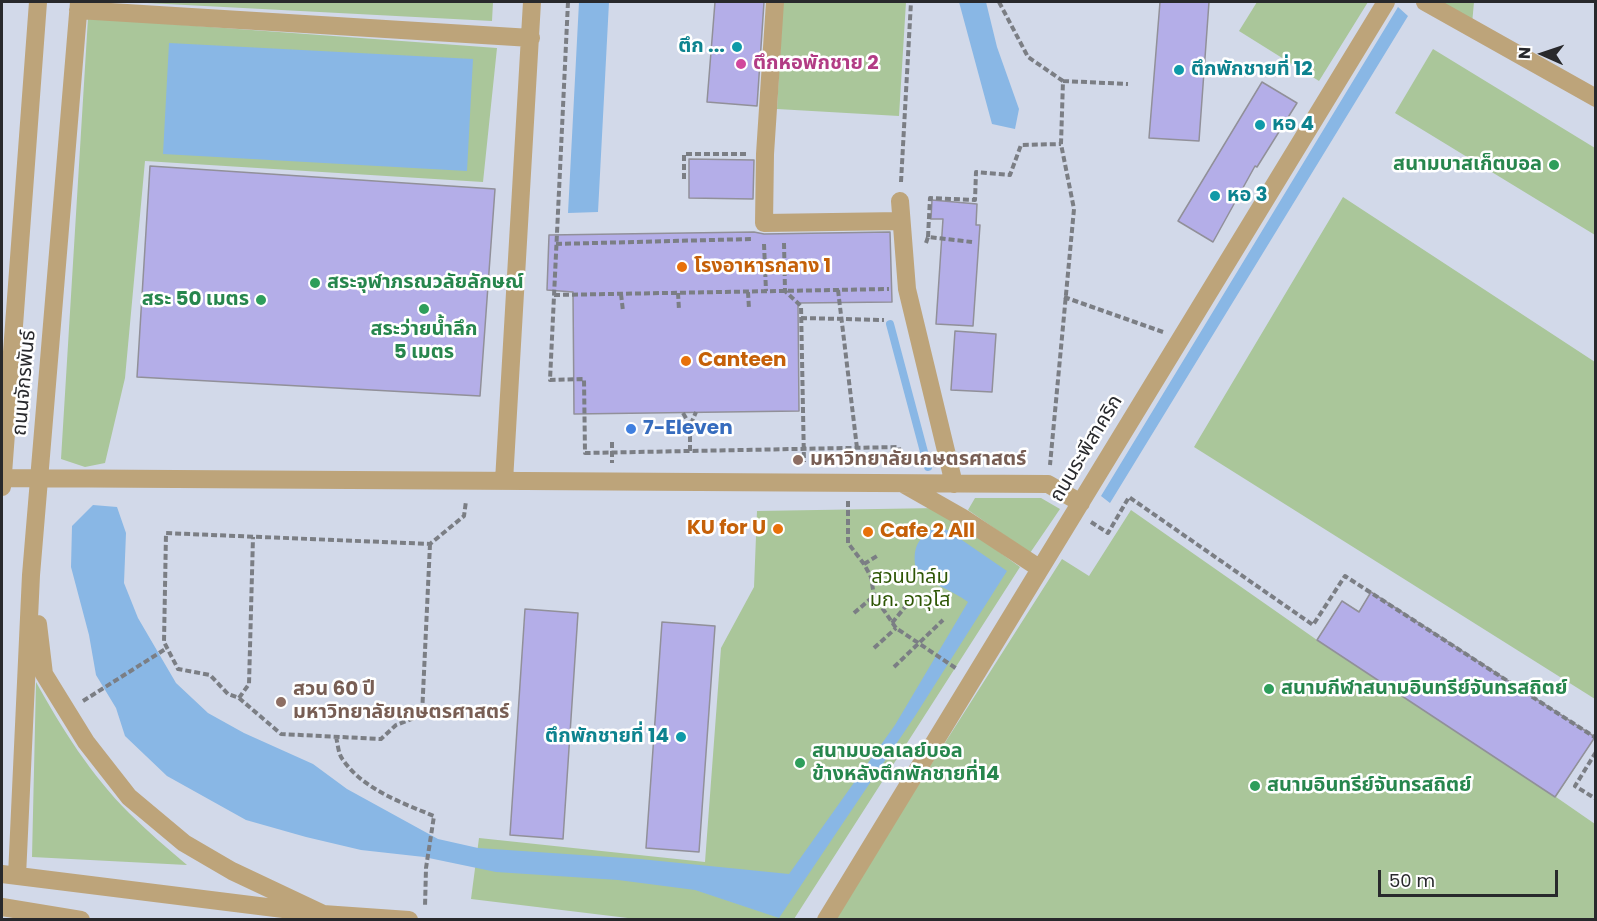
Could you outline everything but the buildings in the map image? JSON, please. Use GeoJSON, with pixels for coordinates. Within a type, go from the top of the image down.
{"type":"FeatureCollection","features":[{"type":"Feature","properties":{"kind":"lane","name":"ถนนจักรพันธ์"},"geometry":{"type":"LineString","coordinates":[[2,487],[38,2]]}},
{"type":"Feature","properties":{"kind":"lane"},"geometry":{"type":"LineString","coordinates":[[504,482],[532,2]]}},
{"type":"Feature","properties":{"kind":"lane"},"geometry":{"type":"LineString","coordinates":[[775,2],[765,154],[764,231],[901,221]]}},
{"type":"Feature","properties":{"kind":"lane","name":"ถนนระพีสาคริก"},"geometry":{"type":"LineString","coordinates":[[826,920],[1386,2]]}},
{"type":"Feature","properties":{"kind":"lane"},"geometry":{"type":"LineString","coordinates":[[1425,2],[1596,98]]}},
{"type":"Feature","properties":{"kind":"lane","name":"ถนนจักรพันธ์"},"geometry":{"type":"LineString","coordinates":[[9,875],[31,575],[79,6]]}},
{"type":"Feature","properties":{"kind":"lane"},"geometry":{"type":"LineString","coordinates":[[79,6],[531,38]]}},
{"type":"Feature","properties":{"kind":"lane"},"geometry":{"type":"LineString","coordinates":[[900,201],[907,289],[954,484]]}},
{"type":"Feature","properties":{"kind":"lane"},"geometry":{"type":"LineString","coordinates":[[2,478],[1048,484],[1081,503]]}},
{"type":"Feature","properties":{"kind":"lane"},"geometry":{"type":"LineString","coordinates":[[904,484],[963,518],[1039,568]]}},
{"type":"Feature","properties":{"kind":"lane"},"geometry":{"type":"LineString","coordinates":[[31,575],[44,674],[86,742],[129,797],[184,843],[232,871],[323,914]]}},
{"type":"Feature","properties":{"kind":"lane"},"geometry":{"type":"LineString","coordinates":[[9,875],[323,914],[409,920]]}},
{"type":"Feature","properties":{"kind":"lane"},"geometry":{"type":"LineString","coordinates":[[2,907],[81,920]]}},
{"type":"Feature","properties":{"kind":"path"},"geometry":{"type":"LineString","coordinates":[[568,2],[550,380],[584,379],[585,453],[899,447]]}},
{"type":"Feature","properties":{"kind":"path"},"geometry":{"type":"LineString","coordinates":[[900,201],[911,2]]}},
{"type":"Feature","properties":{"kind":"path"},"geometry":{"type":"LineString","coordinates":[[999,2],[1028,57],[1063,81],[1128,84]]}},
{"type":"Feature","properties":{"kind":"path"},"geometry":{"type":"LineString","coordinates":[[1048,484],[1074,209],[1061,144],[1063,81]]}},
{"type":"Feature","properties":{"kind":"path"},"geometry":{"type":"LineString","coordinates":[[924,247],[928,237],[930,198],[975,200],[976,172],[1010,175],[1022,145],[1061,144]]}},
{"type":"Feature","properties":{"kind":"path"},"geometry":{"type":"LineString","coordinates":[[684,179],[684,154],[765,154]]}},
{"type":"Feature","properties":{"kind":"path"},"geometry":{"type":"LineString","coordinates":[[556,244],[764,231],[766,291]]}},
{"type":"Feature","properties":{"kind":"path"},"geometry":{"type":"LineString","coordinates":[[928,237],[972,242]]}},
{"type":"Feature","properties":{"kind":"path"},"geometry":{"type":"LineString","coordinates":[[784,238],[785,291],[801,306],[805,484]]}},
{"type":"Feature","properties":{"kind":"path"},"geometry":{"type":"LineString","coordinates":[[554,296],[907,289]]}},
{"type":"Feature","properties":{"kind":"path"},"geometry":{"type":"LineString","coordinates":[[838,290],[857,448]]}},
{"type":"Feature","properties":{"kind":"path"},"geometry":{"type":"LineString","coordinates":[[748,292],[749,309]]}},
{"type":"Feature","properties":{"kind":"path"},"geometry":{"type":"LineString","coordinates":[[678,293],[679,310]]}},
{"type":"Feature","properties":{"kind":"path"},"geometry":{"type":"LineString","coordinates":[[621,294],[623,311]]}},
{"type":"Feature","properties":{"kind":"path"},"geometry":{"type":"LineString","coordinates":[[1064,297],[1171,335]]}},
{"type":"Feature","properties":{"kind":"path"},"geometry":{"type":"LineString","coordinates":[[801,318],[884,320]]}},
{"type":"Feature","properties":{"kind":"path"},"geometry":{"type":"LineString","coordinates":[[690,451],[690,426],[696,412]]}},
{"type":"Feature","properties":{"kind":"path"},"geometry":{"type":"LineString","coordinates":[[683,413],[690,426]]}},
{"type":"Feature","properties":{"kind":"path"},"geometry":{"type":"LineString","coordinates":[[612,442],[612,453]]}},
{"type":"Feature","properties":{"kind":"path"},"geometry":{"type":"LineString","coordinates":[[430,544],[422,715],[396,725],[381,739],[281,735],[238,699],[228,694],[210,675],[178,669],[165,649],[166,533],[430,544],[464,516],[468,481]]}},
{"type":"Feature","properties":{"kind":"path"},"geometry":{"type":"LineString","coordinates":[[848,484],[848,543],[871,577],[874,596],[896,628],[952,665]]}},
{"type":"Feature","properties":{"kind":"path"},"geometry":{"type":"LineString","coordinates":[[1108,532],[1129,497],[1313,625],[1345,576],[1596,738]]}},
{"type":"Feature","properties":{"kind":"path"},"geometry":{"type":"LineString","coordinates":[[238,699],[249,684],[253,537]]}},
{"type":"Feature","properties":{"kind":"path"},"geometry":{"type":"LineString","coordinates":[[864,564],[877,556]]}},
{"type":"Feature","properties":{"kind":"path"},"geometry":{"type":"LineString","coordinates":[[854,613],[874,596]]}},
{"type":"Feature","properties":{"kind":"path"},"geometry":{"type":"LineString","coordinates":[[892,623],[910,601]]}},
{"type":"Feature","properties":{"kind":"path"},"geometry":{"type":"LineString","coordinates":[[894,667],[943,620]]}},
{"type":"Feature","properties":{"kind":"path"},"geometry":{"type":"LineString","coordinates":[[874,648],[896,628]]}},
{"type":"Feature","properties":{"kind":"path"},"geometry":{"type":"LineString","coordinates":[[98,692],[165,649]]}},
{"type":"Feature","properties":{"kind":"path"},"geometry":{"type":"LineString","coordinates":[[336,737],[341,758],[361,779],[392,798],[434,816],[426,868],[424,909]]}},
{"type":"Feature","properties":{"kind":"path"},"geometry":{"type":"LineString","coordinates":[[1596,752],[1575,786],[1596,799]]}},
{"type":"Feature","properties":{"kind":"shaded area","name":"มหาวิทยาลัยเกษตรศาสตร์"},"geometry":{"type":"Polygon","coordinates":[[[2,2],[1595,2],[1595,919],[2,920],[2,2]]]}},
{"type":"Feature","properties":{"kind":"green space"},"geometry":{"type":"Polygon","coordinates":[[[128,2],[493,2],[492,21],[128,2]]]}},
{"type":"Feature","properties":{"kind":"green space"},"geometry":{"type":"Polygon","coordinates":[[[783,2],[906,2],[899,116],[777,109],[783,2]]]}},
{"type":"Feature","properties":{"kind":"green space"},"geometry":{"type":"Polygon","coordinates":[[[1257,2],[1368,2],[1319,81],[1239,31],[1257,2]]]}},
{"type":"Feature","properties":{"kind":"green space"},"geometry":{"type":"Polygon","coordinates":[[[1431,2],[1474,2],[1472,24],[1431,2]]]}},
{"type":"Feature","properties":{"kind":"green space"},"geometry":{"type":"Polygon","coordinates":[[[88,18],[497,48],[483,182],[145,161],[125,378],[105,463],[85,467],[61,459],[88,18]]]}},
{"type":"Feature","properties":{"kind":"green space"},"geometry":{"type":"Polygon","coordinates":[[[1433,49],[1595,148],[1595,235],[1395,113],[1433,49]]]}},
{"type":"Feature","properties":{"kind":"green space"},"geometry":{"type":"Polygon","coordinates":[[[1343,197],[1595,362],[1595,699],[1194,447],[1343,197]]]}},
{"type":"Feature","properties":{"kind":"green space"},"geometry":{"type":"Polygon","coordinates":[[[975,498],[1041,498],[1060,509],[1030,553],[968,510],[975,498]]]}},
{"type":"Feature","properties":{"kind":"green space","name":"สวนปาล์ม มก. อาวุโส"},"geometry":{"type":"Polygon","coordinates":[[[938,508],[1020,567],[794,919],[636,919],[471,899],[479,838],[705,862],[721,648],[754,587],[757,511],[938,508]]]}},
{"type":"Feature","properties":{"kind":"green space","name":"สนามกีฬาสนามอินทรีย์จันทรสถิตย์"},"geometry":{"type":"Polygon","coordinates":[[[1131,510],[1317,640],[1342,601],[1359,611],[1371,592],[1595,737],[1556,797],[1595,824],[1595,919],[832,920],[1062,559],[1089,576],[1131,510]]]}},
{"type":"Feature","properties":{"kind":"green space"},"geometry":{"type":"Polygon","coordinates":[[[36,682],[67,734],[102,783],[136,820],[187,865],[32,857],[36,682]]]}},
{"type":"Feature","properties":{"kind":"water"},"geometry":{"type":"Polygon","coordinates":[[[579,2],[609,2],[598,212],[568,213],[579,2]]]}},
{"type":"Feature","properties":{"kind":"water"},"geometry":{"type":"Polygon","coordinates":[[[959,2],[986,2],[997,47],[1019,109],[1015,129],[992,124],[959,2]]]}},
{"type":"Feature","properties":{"kind":"water"},"geometry":{"type":"Polygon","coordinates":[[[1398,7],[1408,16],[1110,503],[1101,496],[1398,7]]]}},
{"type":"Feature","properties":{"kind":"water"},"geometry":{"type":"Polygon","coordinates":[[[169,43],[473,59],[467,171],[163,154],[169,43]]]}},
{"type":"Feature","properties":{"kind":"water"},"geometry":{"type":"Polygon","coordinates":[[[93,505],[117,507],[126,533],[124,583],[138,618],[176,683],[208,713],[244,733],[313,764],[347,789],[438,839],[478,848],[640,859],[789,874],[895,725],[968,602],[917,575],[915,551],[921,539],[940,525],[1007,571],[915,716],[779,918],[695,890],[618,880],[496,872],[424,857],[361,850],[246,820],[167,776],[125,736],[116,708],[96,675],[89,635],[71,567],[72,526],[93,505]]]}},
{"type":"Feature","properties":{"kind":"waterway"},"geometry":{"type":"LineString","coordinates":[[890,324],[928,467]]}},
{"type":"Feature","properties":{"kind":"place","name":"ตึก ..."},"geometry":{"type":"Point","coordinates":[737,47]}},
{"type":"Feature","properties":{"kind":"place","name":"ตึกหอพักชาย 2"},"geometry":{"type":"Point","coordinates":[741,64]}},
{"type":"Feature","properties":{"kind":"place","name":"ตึกพักชายที่ 12"},"geometry":{"type":"Point","coordinates":[1179,70]}},
{"type":"Feature","properties":{"kind":"place","name":"หอ 4"},"geometry":{"type":"Point","coordinates":[1260,125]}},
{"type":"Feature","properties":{"kind":"place","name":"สนามบาสเก็ตบอล"},"geometry":{"type":"Point","coordinates":[1554,165]}},
{"type":"Feature","properties":{"kind":"place","name":"หอ 3"},"geometry":{"type":"Point","coordinates":[1215,196]}},
{"type":"Feature","properties":{"kind":"place","name":"โรงอาหารกลาง 1"},"geometry":{"type":"Point","coordinates":[682,267]}},
{"type":"Feature","properties":{"kind":"place","name":"สระจุฬาภรณวลัยลักษณ์"},"geometry":{"type":"Point","coordinates":[315,283]}},
{"type":"Feature","properties":{"kind":"place","name":"สระ 50 เมตร"},"geometry":{"type":"Point","coordinates":[261,300]}},
{"type":"Feature","properties":{"kind":"place","name":"สระว่ายน้ำลึก 5 เมตร"},"geometry":{"type":"Point","coordinates":[424,309]}},
{"type":"Feature","properties":{"kind":"place","name":"Canteen"},"geometry":{"type":"Point","coordinates":[686,361]}},
{"type":"Feature","properties":{"kind":"place","name":"7-Eleven"},"geometry":{"type":"Point","coordinates":[631,429]}},
{"type":"Feature","properties":{"kind":"place","name":"มหาวิทยาลัยเกษตรศาสตร์"},"geometry":{"type":"Point","coordinates":[798,460]}},
{"type":"Feature","properties":{"kind":"place","name":"KU for U"},"geometry":{"type":"Point","coordinates":[778,529]}},
{"type":"Feature","properties":{"kind":"place","name":"Cafe 2 All"},"geometry":{"type":"Point","coordinates":[868,532]}},
{"type":"Feature","properties":{"kind":"place","name":"สนามกีฬาสนามอินทรีย์จันทรสถิตย์"},"geometry":{"type":"Point","coordinates":[1269,689]}},
{"type":"Feature","properties":{"kind":"place","name":"สวน 60 ปี มหาวิทยาลัยเกษตรศาสตร์"},"geometry":{"type":"Point","coordinates":[281,702]}},
{"type":"Feature","properties":{"kind":"place","name":"ตึกพักชายที่ 14"},"geometry":{"type":"Point","coordinates":[681,737]}},
{"type":"Feature","properties":{"kind":"place","name":"สนามบอลเลย์บอล ข้างหลังตึกพักชายที่14"},"geometry":{"type":"Point","coordinates":[800,763]}},
{"type":"Feature","properties":{"kind":"place","name":"สนามอินทรีย์จันทรสถิตย์"},"geometry":{"type":"Point","coordinates":[1255,786]}}]}
